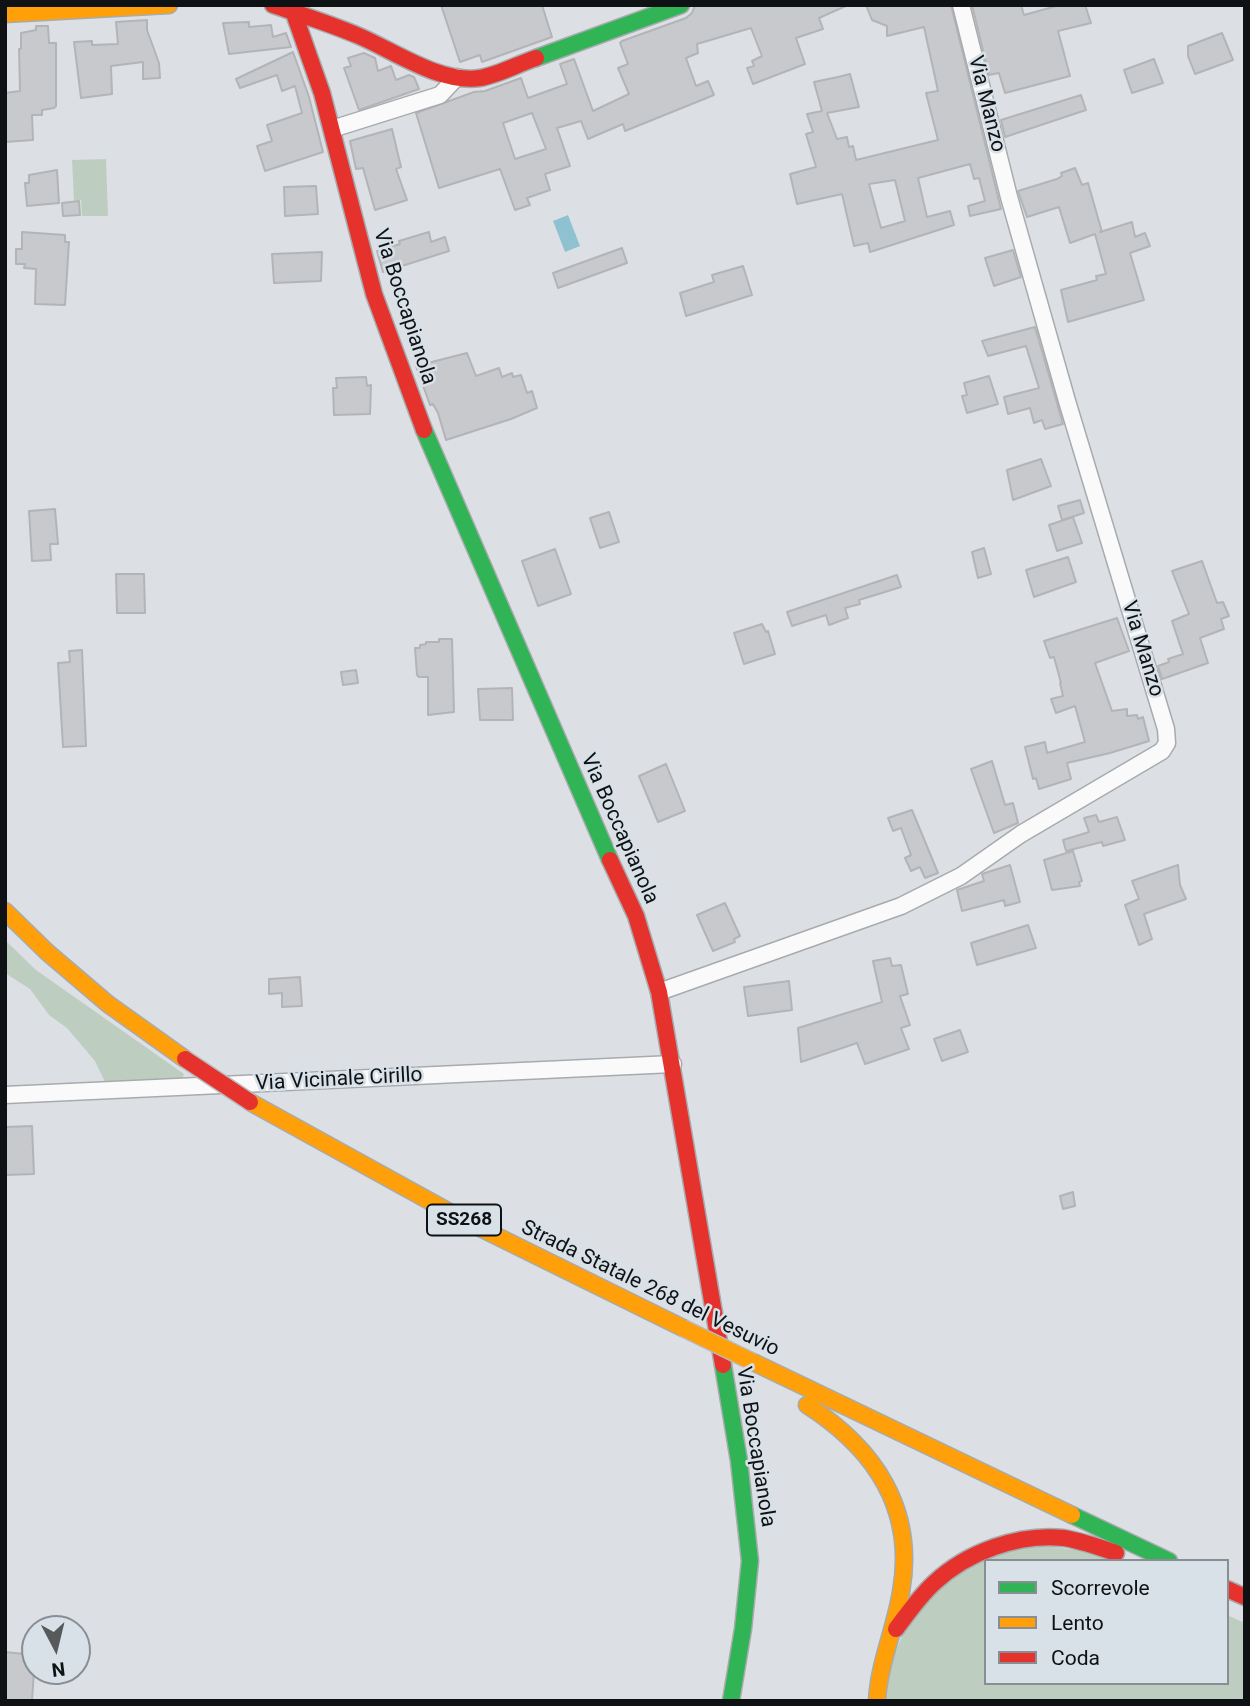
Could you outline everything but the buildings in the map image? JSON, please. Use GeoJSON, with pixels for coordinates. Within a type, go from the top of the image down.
{"type":"FeatureCollection","features":[{"type":"Feature","properties":{"kind":"main road"},"geometry":{"type":"LineString","coordinates":[[5,13],[169,5]]}},
{"type":"Feature","properties":{"kind":"main road"},"geometry":{"type":"LineString","coordinates":[[273,5],[292,8],[386,47],[435,72],[480,78],[681,5]]}},
{"type":"Feature","properties":{"kind":"main road","name":"Via Boccapianola"},"geometry":{"type":"LineString","coordinates":[[292,8],[332,129],[374,294],[405,381],[433,453],[585,806],[636,916],[659,992],[739,1461],[750,1560],[743,1629],[731,1701]]}},
{"type":"Feature","properties":{"kind":"main road","name":"Strada Statale 268 del Vesuvio"},"geometry":{"type":"LineString","coordinates":[[5,911],[47,952],[108,1004],[250,1102],[328,1147],[543,1261],[1165,1559]]}},
{"type":"Feature","properties":{"kind":"main road"},"geometry":{"type":"LineString","coordinates":[[753,1362],[789,1395],[828,1416],[855,1439],[884,1476],[900,1518],[904,1561],[901,1588],[891,1634],[883,1655],[877,1684],[877,1701]]}},
{"type":"Feature","properties":{"kind":"main road"},"geometry":{"type":"LineString","coordinates":[[891,1634],[940,1577],[970,1558],[1009,1543],[1044,1538],[1079,1540],[1130,1559]]}},
{"type":"Feature","properties":{"kind":"main road"},"geometry":{"type":"LineString","coordinates":[[1229,1590],[1245,1597]]}},
{"type":"Feature","properties":{"kind":"street","name":"Via Manzo"},"geometry":{"type":"LineString","coordinates":[[659,992],[901,906],[931,892],[961,876],[1044,820],[1162,751],[1167,743],[1166,729],[1067,401],[1013,210],[961,5]]}},
{"type":"Feature","properties":{"kind":"street"},"geometry":{"type":"LineString","coordinates":[[332,129],[439,95],[457,77]]}},
{"type":"Feature","properties":{"kind":"street","name":"Via Vicinale Cirillo"},"geometry":{"type":"LineString","coordinates":[[5,1095],[673,1064]]}},
{"type":"Feature","properties":{"kind":"green space"},"geometry":{"type":"Polygon","coordinates":[[[106,159],[108,216],[82,216],[81,200],[74,201],[72,160],[106,159]]]}},
{"type":"Feature","properties":{"kind":"green space"},"geometry":{"type":"Polygon","coordinates":[[[5,940],[36,970],[184,1074],[182,1079],[105,1082],[95,1061],[67,1028],[49,1015],[30,989],[5,973],[5,940]]]}},
{"type":"Feature","properties":{"kind":"green space"},"geometry":{"type":"Polygon","coordinates":[[[1046,1546],[1085,1551],[1107,1559],[988,1559],[1015,1550],[1046,1546]]]}},
{"type":"Feature","properties":{"kind":"green space"},"geometry":{"type":"Polygon","coordinates":[[[984,1561],[984,1685],[1229,1685],[1229,1616],[1245,1623],[1245,1701],[887,1701],[891,1669],[900,1640],[915,1614],[935,1592],[959,1574],[984,1561]]]}},
{"type":"Feature","properties":{"kind":"water"},"geometry":{"type":"Polygon","coordinates":[[[568,215],[580,246],[565,252],[553,221],[568,215]]]}},
{"type":"Feature","properties":{"kind":"traffic: fast"},"geometry":{"type":"LineString","coordinates":[[536,58],[681,5]]}},
{"type":"Feature","properties":{"kind":"traffic: fast"},"geometry":{"type":"LineString","coordinates":[[424,430],[610,860]]}},
{"type":"Feature","properties":{"kind":"traffic: fast"},"geometry":{"type":"LineString","coordinates":[[723,1365],[739,1461],[750,1561],[743,1629],[731,1701]]}},
{"type":"Feature","properties":{"kind":"traffic: fast"},"geometry":{"type":"LineString","coordinates":[[1072,1515],[1165,1559]]}},
{"type":"Feature","properties":{"kind":"traffic: slow"},"geometry":{"type":"LineString","coordinates":[[5,14],[169,5]]}},
{"type":"Feature","properties":{"kind":"traffic: slow"},"geometry":{"type":"LineString","coordinates":[[5,911],[47,952],[108,1004],[185,1059]]}},
{"type":"Feature","properties":{"kind":"traffic: slow"},"geometry":{"type":"LineString","coordinates":[[250,1102],[464,1220],[683,1328]]}},
{"type":"Feature","properties":{"kind":"traffic: slow"},"geometry":{"type":"LineString","coordinates":[[683,1328],[753,1362]]}},
{"type":"Feature","properties":{"kind":"traffic: slow"},"geometry":{"type":"LineString","coordinates":[[753,1362],[1072,1515]]}},
{"type":"Feature","properties":{"kind":"traffic: slow"},"geometry":{"type":"LineString","coordinates":[[807,1405],[831,1422],[870,1461],[896,1508],[902,1534],[904,1562],[901,1592],[881,1673],[877,1701]]}},
{"type":"Feature","properties":{"kind":"traffic: jam"},"geometry":{"type":"LineString","coordinates":[[273,5],[373,42],[418,65],[450,76],[480,78],[536,58]]}},
{"type":"Feature","properties":{"kind":"traffic: jam"},"geometry":{"type":"LineString","coordinates":[[291,5],[322,93],[374,294],[424,430]]}},
{"type":"Feature","properties":{"kind":"traffic: jam"},"geometry":{"type":"LineString","coordinates":[[610,860],[636,916],[659,992],[723,1365]]}},
{"type":"Feature","properties":{"kind":"traffic: jam"},"geometry":{"type":"LineString","coordinates":[[185,1059],[250,1102]]}},
{"type":"Feature","properties":{"kind":"traffic: jam"},"geometry":{"type":"LineString","coordinates":[[896,1629],[923,1594],[947,1572],[995,1547],[1047,1537],[1084,1542],[1116,1553]]}},
{"type":"Feature","properties":{"kind":"traffic: jam"},"geometry":{"type":"LineString","coordinates":[[1229,1590],[1245,1597]]}}]}
